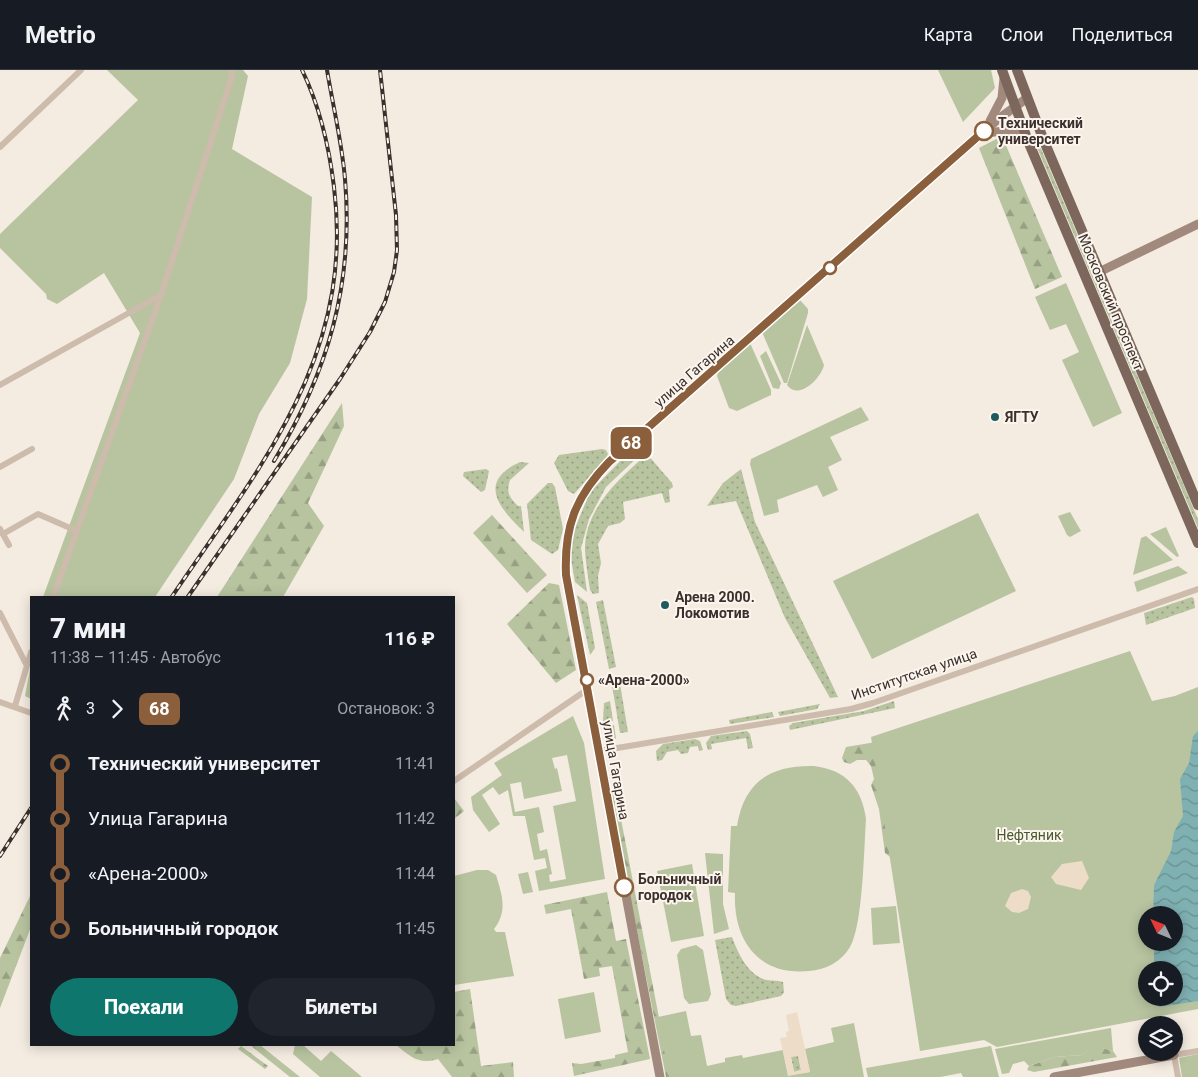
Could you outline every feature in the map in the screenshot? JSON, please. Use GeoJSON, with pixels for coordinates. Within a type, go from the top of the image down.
{"type":"FeatureCollection","features":[{"type":"Feature","properties":{"kind":"main road","name":"Московский проспект"},"geometry":{"type":"LineString","coordinates":[[1017,70],[1099,272],[1198,505]]}},
{"type":"Feature","properties":{"kind":"main road","name":"Московский проспект"},"geometry":{"type":"LineString","coordinates":[[1003,72],[1028,141],[1198,543]]}},
{"type":"Feature","properties":{"kind":"main road"},"geometry":{"type":"LineString","coordinates":[[979,135],[999,108],[1003,92],[1003,72]]}},
{"type":"Feature","properties":{"kind":"main road","name":"улица Гагарина"},"geometry":{"type":"LineString","coordinates":[[660,1077],[566,567],[565,551],[569,526],[583,493],[609,462],[979,135],[1014,105],[1027,98]]}},
{"type":"Feature","properties":{"kind":"main road"},"geometry":{"type":"LineString","coordinates":[[979,135],[1009,131],[1016,132],[1028,141]]}},
{"type":"Feature","properties":{"kind":"main road"},"geometry":{"type":"LineString","coordinates":[[1099,272],[1198,224]]}},
{"type":"Feature","properties":{"kind":"main road"},"geometry":{"type":"LineString","coordinates":[[1054,1077],[1141,1061]]}},
{"type":"Feature","properties":{"kind":"street"},"geometry":{"type":"LineString","coordinates":[[0,147],[81,70]]}},
{"type":"Feature","properties":{"kind":"street"},"geometry":{"type":"LineString","coordinates":[[54,596],[161,295],[232,76],[232,70]]}},
{"type":"Feature","properties":{"kind":"street"},"geometry":{"type":"LineString","coordinates":[[0,385],[161,295]]}},
{"type":"Feature","properties":{"kind":"street"},"geometry":{"type":"LineString","coordinates":[[0,467],[32,449]]}},
{"type":"Feature","properties":{"kind":"street"},"geometry":{"type":"LineString","coordinates":[[8,545],[1,532],[38,514],[77,531]]}},
{"type":"Feature","properties":{"kind":"street","name":"Институтская улица"},"geometry":{"type":"LineString","coordinates":[[599,751],[858,707],[1198,588]]}},
{"type":"Feature","properties":{"kind":"street"},"geometry":{"type":"LineString","coordinates":[[0,613],[26,664]]}},
{"type":"Feature","properties":{"kind":"street"},"geometry":{"type":"LineString","coordinates":[[15,706],[30,654]]}},
{"type":"Feature","properties":{"kind":"street"},"geometry":{"type":"LineString","coordinates":[[455,780],[588,689]]}},
{"type":"Feature","properties":{"kind":"street"},"geometry":{"type":"LineString","coordinates":[[0,702],[30,713]]}},
{"type":"Feature","properties":{"kind":"street"},"geometry":{"type":"LineString","coordinates":[[1183,1054],[1198,1051]]}},
{"type":"Feature","properties":{"kind":"street"},"geometry":{"type":"LineString","coordinates":[[1175,1061],[1178,1077]]}},
{"type":"Feature","properties":{"kind":"green space"},"geometry":{"type":"Polygon","coordinates":[[[107,70],[243,70],[248,76],[232,149],[312,197],[307,299],[290,363],[259,414],[234,479],[156,596],[43,596],[140,333],[104,273],[57,304],[47,299],[46,294],[0,248],[0,234],[138,100],[107,70]]]}},
{"type":"Feature","properties":{"kind":"green space"},"geometry":{"type":"Polygon","coordinates":[[[938,70],[991,70],[995,88],[963,122],[938,70]]]}},
{"type":"Feature","properties":{"kind":"green space"},"geometry":{"type":"Polygon","coordinates":[[[1002,136],[1062,277],[1035,289],[979,148],[1002,136]]]}},
{"type":"Feature","properties":{"kind":"green space"},"geometry":{"type":"Polygon","coordinates":[[[1039,144],[1198,519],[1198,528],[1036,145],[1039,144]]]}},
{"type":"Feature","properties":{"kind":"green space"},"geometry":{"type":"Polygon","coordinates":[[[1066,283],[1122,413],[1093,427],[1062,360],[1079,352],[1066,324],[1050,330],[1035,297],[1066,283]]]}},
{"type":"Feature","properties":{"kind":"green space"},"geometry":{"type":"Polygon","coordinates":[[[799,299],[808,309],[808,313],[787,383],[784,383],[762,332],[799,299]]]}},
{"type":"Feature","properties":{"kind":"green space"},"geometry":{"type":"Polygon","coordinates":[[[807,325],[824,365],[819,376],[809,386],[797,390],[787,385],[807,325]]]}},
{"type":"Feature","properties":{"kind":"green space"},"geometry":{"type":"Polygon","coordinates":[[[750,343],[771,390],[771,395],[737,411],[729,408],[717,376],[719,369],[750,343]]]}},
{"type":"Feature","properties":{"kind":"green space"},"geometry":{"type":"Polygon","coordinates":[[[766,351],[781,383],[779,389],[773,388],[760,356],[766,351]]]}},
{"type":"Feature","properties":{"kind":"green space"},"geometry":{"type":"Polygon","coordinates":[[[342,403],[344,426],[308,503],[324,526],[284,596],[218,596],[342,403]]]}},
{"type":"Feature","properties":{"kind":"green space"},"geometry":{"type":"Polygon","coordinates":[[[861,407],[869,420],[830,437],[842,460],[828,467],[838,490],[823,497],[817,485],[777,500],[779,512],[764,516],[750,464],[751,459],[861,407]]]}},
{"type":"Feature","properties":{"kind":"green space"},"geometry":{"type":"Polygon","coordinates":[[[635,446],[645,450],[606,487],[589,519],[581,548],[587,592],[575,582],[570,553],[575,528],[590,492],[635,446]]]}},
{"type":"Feature","properties":{"kind":"green space"},"geometry":{"type":"Polygon","coordinates":[[[606,450],[608,454],[606,458],[574,494],[568,491],[554,463],[559,455],[606,450]]]}},
{"type":"Feature","properties":{"kind":"green space"},"geometry":{"type":"Polygon","coordinates":[[[647,454],[672,483],[673,487],[669,490],[670,502],[665,503],[662,493],[623,502],[625,519],[620,523],[608,526],[598,544],[601,563],[598,576],[599,593],[593,594],[590,590],[585,551],[586,536],[590,522],[605,496],[647,454]]]}},
{"type":"Feature","properties":{"kind":"green space"},"geometry":{"type":"Polygon","coordinates":[[[520,462],[529,463],[510,480],[508,491],[512,500],[518,506],[521,506],[524,532],[501,505],[496,487],[499,478],[507,470],[520,462]]]}},
{"type":"Feature","properties":{"kind":"green space"},"geometry":{"type":"Polygon","coordinates":[[[486,469],[489,471],[485,490],[481,492],[463,476],[464,472],[486,469]]]}},
{"type":"Feature","properties":{"kind":"green space"},"geometry":{"type":"Polygon","coordinates":[[[741,469],[755,522],[838,697],[830,698],[785,618],[736,501],[707,506],[723,483],[741,469]]]}},
{"type":"Feature","properties":{"kind":"green space"},"geometry":{"type":"Polygon","coordinates":[[[548,483],[552,483],[555,487],[563,529],[558,550],[552,554],[531,540],[527,504],[548,483]]]}},
{"type":"Feature","properties":{"kind":"green space"},"geometry":{"type":"Polygon","coordinates":[[[1070,512],[1081,531],[1070,537],[1067,535],[1058,516],[1070,512]]]}},
{"type":"Feature","properties":{"kind":"green space"},"geometry":{"type":"Polygon","coordinates":[[[978,513],[1016,591],[872,659],[833,581],[978,513]]]}},
{"type":"Feature","properties":{"kind":"green space"},"geometry":{"type":"Polygon","coordinates":[[[492,515],[547,575],[527,593],[473,533],[492,515]]]}},
{"type":"Feature","properties":{"kind":"green space"},"geometry":{"type":"Polygon","coordinates":[[[1166,527],[1179,556],[1177,557],[1150,534],[1166,527]]]}},
{"type":"Feature","properties":{"kind":"green space"},"geometry":{"type":"Polygon","coordinates":[[[1146,536],[1173,560],[1133,575],[1141,538],[1146,536]]]}},
{"type":"Feature","properties":{"kind":"green space"},"geometry":{"type":"Polygon","coordinates":[[[1178,566],[1188,573],[1137,592],[1134,582],[1178,566]]]}},
{"type":"Feature","properties":{"kind":"green space"},"geometry":{"type":"Polygon","coordinates":[[[549,583],[559,585],[576,670],[556,683],[507,624],[549,583]]]}},
{"type":"Feature","properties":{"kind":"green space"},"geometry":{"type":"Polygon","coordinates":[[[577,595],[587,603],[595,648],[590,655],[577,595]]]}},
{"type":"Feature","properties":{"kind":"green space"},"geometry":{"type":"Polygon","coordinates":[[[1192,597],[1195,608],[1146,625],[1144,613],[1192,597]]]}},
{"type":"Feature","properties":{"kind":"green space"},"geometry":{"type":"Polygon","coordinates":[[[603,600],[616,667],[609,669],[596,602],[603,600]]]}},
{"type":"Feature","properties":{"kind":"green space","name":"Нефтяник"},"geometry":{"type":"Polygon","coordinates":[[[1130,651],[1152,701],[1175,696],[1198,687],[1198,1009],[1161,1016],[1138,1016],[1138,1020],[997,1047],[984,1040],[920,1051],[871,737],[1130,651]]]}},
{"type":"Feature","properties":{"kind":"green space"},"geometry":{"type":"Polygon","coordinates":[[[30,669],[30,698],[25,696],[30,669]]]}},
{"type":"Feature","properties":{"kind":"green space"},"geometry":{"type":"Polygon","coordinates":[[[620,684],[628,732],[620,733],[612,685],[620,684]]]}},
{"type":"Feature","properties":{"kind":"green space"},"geometry":{"type":"Polygon","coordinates":[[[610,701],[613,721],[603,722],[604,703],[610,701]]]}},
{"type":"Feature","properties":{"kind":"green space"},"geometry":{"type":"Polygon","coordinates":[[[894,701],[895,708],[790,730],[789,726],[793,723],[864,711],[894,701]]]}},
{"type":"Feature","properties":{"kind":"green space"},"geometry":{"type":"Polygon","coordinates":[[[820,704],[817,709],[780,716],[778,712],[820,704]]]}},
{"type":"Feature","properties":{"kind":"green space"},"geometry":{"type":"Polygon","coordinates":[[[772,712],[774,717],[730,724],[729,720],[772,712]]]}},
{"type":"Feature","properties":{"kind":"green space"},"geometry":{"type":"Polygon","coordinates":[[[573,716],[584,743],[605,879],[539,891],[535,871],[547,868],[545,858],[534,860],[525,816],[513,816],[508,790],[499,795],[493,787],[482,795],[500,824],[489,832],[473,810],[471,797],[502,775],[494,763],[573,716]],[[567,755],[552,758],[555,769],[557,768],[562,791],[524,799],[521,782],[510,784],[515,812],[539,807],[544,832],[537,834],[540,851],[547,849],[552,874],[549,875],[550,882],[566,879],[553,806],[576,801],[567,755]]]}},
{"type":"Feature","properties":{"kind":"green space"},"geometry":{"type":"Polygon","coordinates":[[[614,725],[616,739],[607,735],[603,727],[614,725]]]}},
{"type":"Feature","properties":{"kind":"green space"},"geometry":{"type":"Polygon","coordinates":[[[747,731],[750,734],[753,748],[748,749],[746,738],[711,744],[712,749],[708,750],[706,743],[711,736],[747,731]]]}},
{"type":"Feature","properties":{"kind":"green space"},"geometry":{"type":"Polygon","coordinates":[[[695,739],[700,741],[703,750],[699,751],[698,746],[690,747],[688,753],[681,754],[678,750],[667,752],[662,760],[657,761],[656,751],[663,744],[695,739]]]}},
{"type":"Feature","properties":{"kind":"green space"},"geometry":{"type":"Polygon","coordinates":[[[876,742],[894,860],[885,853],[879,809],[871,785],[874,779],[871,766],[866,760],[857,760],[850,764],[844,762],[842,758],[846,747],[876,742]]]}},
{"type":"Feature","properties":{"kind":"green space"},"geometry":{"type":"Polygon","coordinates":[[[798,766],[825,768],[843,776],[850,782],[861,798],[866,819],[860,905],[854,937],[843,957],[821,969],[791,971],[776,968],[763,961],[752,952],[744,940],[739,926],[735,893],[728,892],[731,826],[737,826],[746,798],[753,787],[762,779],[784,769],[798,766]]]}},
{"type":"Feature","properties":{"kind":"green space"},"geometry":{"type":"Polygon","coordinates":[[[616,793],[672,1077],[666,1077],[610,795],[616,793]]]}},
{"type":"Feature","properties":{"kind":"green space"},"geometry":{"type":"Polygon","coordinates":[[[455,799],[464,811],[455,818],[455,799]]]}},
{"type":"Feature","properties":{"kind":"green space"},"geometry":{"type":"Polygon","coordinates":[[[705,853],[723,854],[723,904],[729,929],[714,934],[705,853]]]}},
{"type":"Feature","properties":{"kind":"green space"},"geometry":{"type":"Polygon","coordinates":[[[692,864],[704,936],[671,942],[657,871],[692,864]]]}},
{"type":"Feature","properties":{"kind":"green space"},"geometry":{"type":"Polygon","coordinates":[[[477,870],[488,870],[496,875],[502,896],[502,909],[501,916],[494,929],[496,932],[505,932],[514,976],[455,985],[455,876],[477,870]]]}},
{"type":"Feature","properties":{"kind":"green space"},"geometry":{"type":"Polygon","coordinates":[[[528,872],[533,892],[523,894],[518,874],[528,872]]]}},
{"type":"Feature","properties":{"kind":"green space"},"geometry":{"type":"Polygon","coordinates":[[[607,892],[616,941],[626,939],[650,1059],[574,1076],[572,1063],[581,1064],[615,1058],[615,1055],[628,1052],[612,966],[599,968],[600,976],[584,979],[571,909],[546,914],[544,905],[607,892]]]}},
{"type":"Feature","properties":{"kind":"green space"},"geometry":{"type":"Polygon","coordinates":[[[30,896],[30,930],[0,1008],[0,958],[30,896]]]}},
{"type":"Feature","properties":{"kind":"green space"},"geometry":{"type":"Polygon","coordinates":[[[896,906],[900,943],[873,945],[871,908],[896,906]]]}},
{"type":"Feature","properties":{"kind":"green space"},"geometry":{"type":"Polygon","coordinates":[[[732,937],[741,957],[754,974],[767,980],[783,982],[784,992],[781,996],[736,1006],[731,1005],[726,999],[715,940],[732,937]]]}},
{"type":"Feature","properties":{"kind":"green space"},"geometry":{"type":"Polygon","coordinates":[[[696,945],[703,950],[711,994],[708,1001],[689,1004],[684,998],[677,955],[681,949],[696,945]]]}},
{"type":"Feature","properties":{"kind":"green space"},"geometry":{"type":"Polygon","coordinates":[[[470,989],[481,1066],[513,1062],[514,1077],[452,1077],[438,1059],[426,1061],[416,1059],[397,1046],[455,1046],[455,992],[470,989]]]}},
{"type":"Feature","properties":{"kind":"green space"},"geometry":{"type":"Polygon","coordinates":[[[594,992],[601,1032],[565,1039],[558,999],[594,992]]]}},
{"type":"Feature","properties":{"kind":"green space"},"geometry":{"type":"Polygon","coordinates":[[[686,1011],[691,1036],[701,1035],[707,1066],[725,1062],[725,1058],[742,1055],[743,1058],[783,1050],[788,1075],[810,1072],[805,1049],[834,1042],[831,1028],[854,1023],[864,1077],[669,1077],[658,1017],[686,1011]]]}},
{"type":"Feature","properties":{"kind":"green space"},"geometry":{"type":"Polygon","coordinates":[[[1111,1028],[1113,1051],[1093,1046],[1082,1055],[1055,1057],[1029,1066],[1024,1061],[1013,1064],[1009,1073],[1002,1074],[995,1049],[1111,1028]]]}},
{"type":"Feature","properties":{"kind":"green space"},"geometry":{"type":"Polygon","coordinates":[[[1093,1045],[1113,1051],[1117,1057],[1034,1072],[1027,1070],[1029,1066],[1055,1057],[1082,1055],[1093,1045]]]}},
{"type":"Feature","properties":{"kind":"green space"},"geometry":{"type":"Polygon","coordinates":[[[241,1046],[268,1066],[265,1069],[238,1049],[241,1046]]]}},
{"type":"Feature","properties":{"kind":"green space"},"geometry":{"type":"Polygon","coordinates":[[[251,1046],[261,1046],[300,1077],[290,1077],[251,1046]]]}},
{"type":"Feature","properties":{"kind":"green space"},"geometry":{"type":"Polygon","coordinates":[[[295,1046],[304,1046],[321,1061],[331,1051],[362,1077],[320,1077],[293,1054],[295,1046]]]}},
{"type":"Feature","properties":{"kind":"green space"},"geometry":{"type":"Polygon","coordinates":[[[991,1046],[999,1077],[963,1077],[961,1073],[940,1077],[868,1077],[866,1068],[991,1046]]]}},
{"type":"Feature","properties":{"kind":"green space"},"geometry":{"type":"Polygon","coordinates":[[[1198,1054],[1198,1077],[1182,1077],[1179,1061],[1183,1061],[1183,1057],[1198,1054]]]}},
{"type":"Feature","properties":{"kind":"green space"},"geometry":{"type":"Polygon","coordinates":[[[798,1055],[801,1070],[794,1072],[791,1057],[798,1055]]]}},
{"type":"Feature","properties":{"kind":"shaded area"},"geometry":{"type":"Polygon","coordinates":[[[1082,861],[1089,878],[1081,890],[1056,884],[1051,877],[1062,864],[1082,861]]]}},
{"type":"Feature","properties":{"kind":"shaded area"},"geometry":{"type":"Polygon","coordinates":[[[1022,889],[1028,891],[1031,897],[1028,909],[1019,913],[1012,912],[1005,906],[1011,893],[1022,889]]]}},
{"type":"Feature","properties":{"kind":"shaded area"},"geometry":{"type":"Polygon","coordinates":[[[797,1012],[810,1072],[788,1076],[780,1038],[787,1037],[786,1032],[789,1031],[786,1015],[797,1012]],[[798,1056],[791,1057],[794,1072],[801,1070],[798,1056]]]}},
{"type":"Feature","properties":{"kind":"water"},"geometry":{"type":"Polygon","coordinates":[[[1198,731],[1198,1001],[1183,1003],[1183,961],[1154,961],[1154,951],[1183,951],[1183,906],[1153,906],[1154,885],[1171,851],[1174,832],[1183,816],[1180,779],[1189,763],[1193,736],[1198,731]]]}},
{"type":"Feature","properties":{"kind":"railway"},"geometry":{"type":"LineString","coordinates":[[172,596],[237,502],[267,455],[294,407],[315,357],[330,304],[337,248],[334,187],[323,127],[314,98],[302,70]]}},
{"type":"Feature","properties":{"kind":"railway"},"geometry":{"type":"LineString","coordinates":[[274,461],[293,428],[323,360],[341,291],[347,218],[345,179],[340,138],[327,70]]}},
{"type":"Feature","properties":{"kind":"railway"},"geometry":{"type":"LineString","coordinates":[[188,596],[340,379],[370,332],[385,302],[394,272],[397,250],[396,215],[380,70]]}},
{"type":"Feature","properties":{"kind":"railway"},"geometry":{"type":"LineString","coordinates":[[0,856],[30,810]]}},
{"type":"Feature","properties":{"kind":"bus line","name":"68"},"geometry":{"type":"LineString","coordinates":[[624,887],[566,575],[565,551],[569,526],[575,509],[583,493],[609,462],[713,373],[984,131]]}},
{"type":"Feature","properties":{"kind":"place","name":"Технический университет"},"geometry":{"type":"Point","coordinates":[984,131]}},
{"type":"Feature","properties":{"kind":"place","name":"ЯГТУ"},"geometry":{"type":"Point","coordinates":[995,417]}},
{"type":"Feature","properties":{"kind":"place","name":"Арена 2000. Локомотив"},"geometry":{"type":"Point","coordinates":[665,605]}},
{"type":"Feature","properties":{"kind":"place","name":"«Арена-2000»"},"geometry":{"type":"Point","coordinates":[587,680]}},
{"type":"Feature","properties":{"kind":"place","name":"Больничный городок"},"geometry":{"type":"Point","coordinates":[624,887]}}]}
